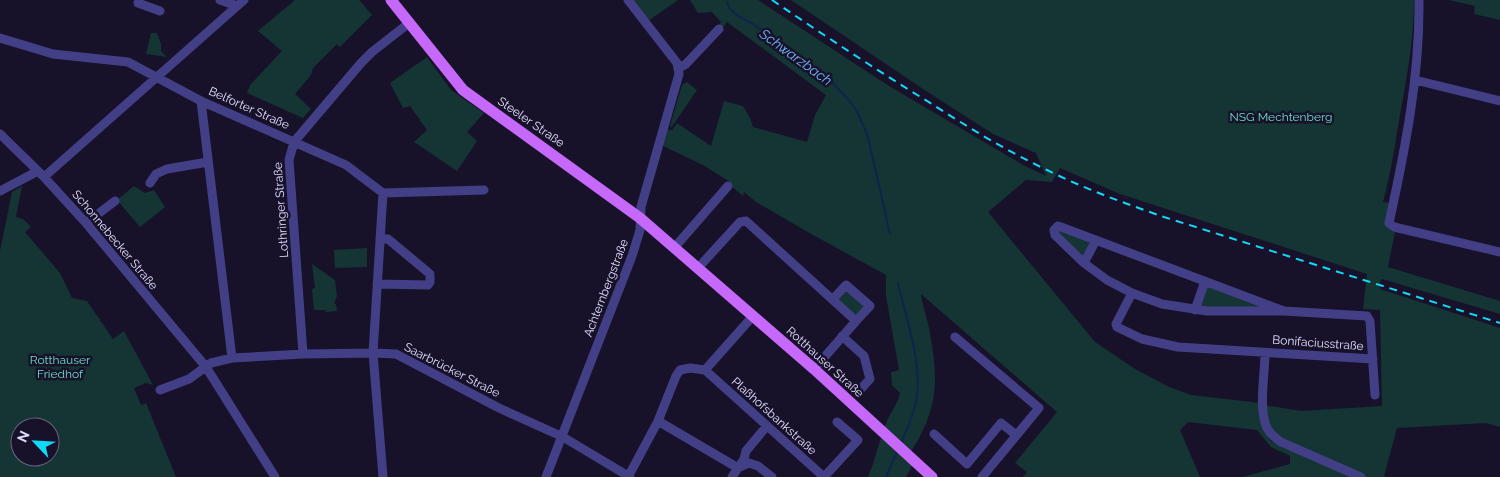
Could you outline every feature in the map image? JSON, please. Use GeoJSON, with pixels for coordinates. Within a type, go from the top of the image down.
{"type":"FeatureCollection","features":[{"type":"Feature","properties":{"kind":"main road","name":"Steeler Straße"},"geometry":{"type":"LineString","coordinates":[[391,0],[452,78],[468,94],[640,218],[698,268]]}},
{"type":"Feature","properties":{"kind":"main road","name":"Rotthauser Straße"},"geometry":{"type":"LineString","coordinates":[[698,268],[814,369],[932,477]]}},
{"type":"Feature","properties":{"kind":"street"},"geometry":{"type":"LineString","coordinates":[[220,0],[240,3]]}},
{"type":"Feature","properties":{"kind":"street"},"geometry":{"type":"LineString","coordinates":[[628,0],[679,68],[686,64],[719,29]]}},
{"type":"Feature","properties":{"kind":"street"},"geometry":{"type":"LineString","coordinates":[[1419,0],[1415,80],[1389,223],[1394,227],[1500,252]]}},
{"type":"Feature","properties":{"kind":"street"},"geometry":{"type":"LineString","coordinates":[[136,1],[160,11]]}},
{"type":"Feature","properties":{"kind":"street"},"geometry":{"type":"LineString","coordinates":[[0,191],[41,174],[157,78],[240,3]]}},
{"type":"Feature","properties":{"kind":"street","name":"Lothringer Straße"},"geometry":{"type":"LineString","coordinates":[[303,354],[288,160],[294,142],[361,63],[409,23]]}},
{"type":"Feature","properties":{"kind":"street","name":"Belforter Straße"},"geometry":{"type":"LineString","coordinates":[[0,38],[54,54],[128,62],[200,101],[346,165],[383,193]]}},
{"type":"Feature","properties":{"kind":"street","name":"Achternbergstraße"},"geometry":{"type":"LineString","coordinates":[[546,477],[632,256],[640,230],[641,207],[679,74],[679,68]]}},
{"type":"Feature","properties":{"kind":"street"},"geometry":{"type":"LineString","coordinates":[[1415,80],[1500,101]]}},
{"type":"Feature","properties":{"kind":"street"},"geometry":{"type":"LineString","coordinates":[[200,101],[232,358]]}},
{"type":"Feature","properties":{"kind":"street","name":"Schonnebecker Straße"},"geometry":{"type":"LineString","coordinates":[[0,134],[41,174],[86,223],[206,367],[275,477]]}},
{"type":"Feature","properties":{"kind":"street"},"geometry":{"type":"LineString","coordinates":[[150,184],[156,174],[168,169],[208,162]]}},
{"type":"Feature","properties":{"kind":"street"},"geometry":{"type":"LineString","coordinates":[[674,248],[728,186]]}},
{"type":"Feature","properties":{"kind":"street"},"geometry":{"type":"LineString","coordinates":[[383,477],[373,353],[383,193],[484,190]]}},
{"type":"Feature","properties":{"kind":"street"},"geometry":{"type":"LineString","coordinates":[[86,223],[115,201]]}},
{"type":"Feature","properties":{"kind":"street"},"geometry":{"type":"LineString","coordinates":[[698,268],[740,222],[746,221],[856,321]]}},
{"type":"Feature","properties":{"kind":"street"},"geometry":{"type":"LineString","coordinates":[[1058,226],[1061,227],[1284,311],[1228,312],[1195,310],[1162,304],[1132,293],[1107,280],[1084,263],[1055,235],[1054,230],[1058,226]]}},
{"type":"Feature","properties":{"kind":"street"},"geometry":{"type":"LineString","coordinates":[[378,284],[428,285],[430,282],[430,274],[388,238],[380,238]]}},
{"type":"Feature","properties":{"kind":"street"},"geometry":{"type":"LineString","coordinates":[[1084,263],[1096,240]]}},
{"type":"Feature","properties":{"kind":"street"},"geometry":{"type":"LineString","coordinates":[[1195,310],[1205,281]]}},
{"type":"Feature","properties":{"kind":"street"},"geometry":{"type":"LineString","coordinates":[[814,369],[870,306],[846,285],[832,299]]}},
{"type":"Feature","properties":{"kind":"street"},"geometry":{"type":"LineString","coordinates":[[1132,293],[1116,324],[1117,328],[1150,341],[1178,347],[1266,353]]}},
{"type":"Feature","properties":{"kind":"street","name":"Bonifaciusstraße"},"geometry":{"type":"LineString","coordinates":[[1284,311],[1367,316],[1370,320],[1375,395]]}},
{"type":"Feature","properties":{"kind":"street"},"geometry":{"type":"LineString","coordinates":[[629,477],[658,422],[672,385],[680,370],[690,368],[705,370],[753,316]]}},
{"type":"Feature","properties":{"kind":"street"},"geometry":{"type":"LineString","coordinates":[[842,336],[864,356],[870,379],[859,391]]}},
{"type":"Feature","properties":{"kind":"street"},"geometry":{"type":"LineString","coordinates":[[955,337],[1039,408],[982,477]]}},
{"type":"Feature","properties":{"kind":"street","name":"Bonifaciusstraße"},"geometry":{"type":"LineString","coordinates":[[1361,477],[1281,442],[1272,435],[1267,428],[1263,412],[1266,353],[1373,359]]}},
{"type":"Feature","properties":{"kind":"street","name":"Saarbrücker Straße"},"geometry":{"type":"LineString","coordinates":[[206,367],[211,363],[232,358],[303,354],[396,354],[499,408],[563,437],[629,477]]}},
{"type":"Feature","properties":{"kind":"street"},"geometry":{"type":"LineString","coordinates":[[160,390],[190,379],[206,367]]}},
{"type":"Feature","properties":{"kind":"street","name":"Plaßhofsbankstraße"},"geometry":{"type":"LineString","coordinates":[[705,370],[824,477],[858,440],[837,422]]}},
{"type":"Feature","properties":{"kind":"street"},"geometry":{"type":"LineString","coordinates":[[658,422],[738,468]]}},
{"type":"Feature","properties":{"kind":"street"},"geometry":{"type":"LineString","coordinates":[[934,434],[967,464],[1001,423],[1016,435]]}},
{"type":"Feature","properties":{"kind":"street"},"geometry":{"type":"LineString","coordinates":[[732,477],[744,459],[746,451],[766,426]]}},
{"type":"Feature","properties":{"kind":"street"},"geometry":{"type":"LineString","coordinates":[[738,468],[749,463],[758,466],[772,477]]}},
{"type":"Feature","properties":{"kind":"green space"},"geometry":{"type":"Polygon","coordinates":[[[295,0],[359,0],[372,15],[340,47],[337,44],[313,68],[311,75],[295,94],[311,109],[303,118],[247,93],[250,85],[282,51],[258,31],[295,0]]]}},
{"type":"Feature","properties":{"kind":"green space"},"geometry":{"type":"Polygon","coordinates":[[[632,0],[678,0],[648,21],[632,0]]]}},
{"type":"Feature","properties":{"kind":"green space","name":"NSG Mechtenberg"},"geometry":{"type":"Polygon","coordinates":[[[690,0],[758,0],[889,86],[1023,165],[1046,176],[1036,153],[993,134],[791,0],[1414,0],[1408,72],[1391,169],[1383,202],[1393,203],[1389,223],[1391,231],[1395,232],[1388,267],[1500,301],[1500,314],[1382,279],[1380,289],[1500,328],[1500,427],[1486,423],[1397,428],[1384,476],[1386,477],[1366,477],[1281,441],[1272,435],[1263,405],[1301,411],[1382,406],[1380,310],[1363,309],[1367,274],[1120,194],[1060,168],[1052,182],[1026,180],[988,212],[1095,342],[1135,369],[1169,387],[1191,395],[1260,403],[1264,431],[1271,441],[1351,477],[1242,477],[1290,464],[1290,456],[1271,447],[1257,430],[1188,422],[1180,430],[1200,477],[1023,477],[1027,472],[1015,463],[1057,412],[921,294],[929,328],[934,363],[934,394],[931,408],[919,438],[909,455],[914,462],[906,477],[868,477],[884,428],[898,401],[900,393],[892,385],[891,372],[899,370],[886,296],[886,275],[756,202],[744,192],[743,196],[729,184],[730,182],[703,165],[659,144],[663,129],[672,130],[677,123],[711,146],[724,101],[743,106],[753,127],[807,142],[815,115],[826,95],[727,22],[721,30],[718,27],[721,22],[712,12],[698,13],[690,0]]]}},
{"type":"Feature","properties":{"kind":"green space"},"geometry":{"type":"Polygon","coordinates":[[[1449,0],[1500,0],[1500,20],[1474,14],[1475,6],[1449,0]]]}},
{"type":"Feature","properties":{"kind":"green space"},"geometry":{"type":"Polygon","coordinates":[[[151,33],[157,33],[161,44],[161,51],[167,57],[146,54],[151,33]]]}},
{"type":"Feature","properties":{"kind":"green space"},"geometry":{"type":"Polygon","coordinates":[[[427,57],[451,90],[484,113],[467,132],[477,141],[457,171],[414,142],[427,130],[410,106],[403,108],[390,83],[427,57]]]}},
{"type":"Feature","properties":{"kind":"green space"},"geometry":{"type":"Polygon","coordinates":[[[687,82],[697,90],[671,128],[682,85],[687,82]]]}},
{"type":"Feature","properties":{"kind":"green space","name":"Rotthauser Friedhof"},"geometry":{"type":"Polygon","coordinates":[[[22,186],[16,217],[23,219],[31,227],[25,232],[60,273],[72,298],[87,301],[113,339],[124,331],[153,385],[146,383],[134,388],[141,405],[146,403],[176,477],[0,477],[0,251],[12,192],[22,186]]]}},
{"type":"Feature","properties":{"kind":"green space"},"geometry":{"type":"Polygon","coordinates":[[[134,186],[145,193],[154,190],[165,207],[140,227],[117,200],[134,186]]]}},
{"type":"Feature","properties":{"kind":"green space"},"geometry":{"type":"Polygon","coordinates":[[[1058,230],[1091,242],[1083,256],[1058,234],[1058,230]]]}},
{"type":"Feature","properties":{"kind":"green space"},"geometry":{"type":"Polygon","coordinates":[[[367,248],[367,267],[335,268],[334,250],[367,248]]]}},
{"type":"Feature","properties":{"kind":"green space"},"geometry":{"type":"Polygon","coordinates":[[[312,264],[335,280],[337,296],[334,304],[336,304],[337,311],[314,310],[312,289],[315,288],[312,264]]]}},
{"type":"Feature","properties":{"kind":"green space"},"geometry":{"type":"Polygon","coordinates":[[[1207,286],[1258,305],[1258,307],[1200,307],[1207,286]]]}},
{"type":"Feature","properties":{"kind":"green space"},"geometry":{"type":"Polygon","coordinates":[[[847,290],[865,306],[856,317],[838,300],[847,290]]]}},
{"type":"Feature","properties":{"kind":"waterway","name":"Schwarzbach"},"geometry":{"type":"LineString","coordinates":[[727,2],[730,9],[738,16],[753,24],[829,79],[857,111],[868,137],[890,234]]}},
{"type":"Feature","properties":{"kind":"waterway","name":"Schwarzbach"},"geometry":{"type":"LineString","coordinates":[[898,283],[915,353],[918,381],[915,407],[901,443]]}},
{"type":"Feature","properties":{"kind":"waterway","name":"Schwarzbach"},"geometry":{"type":"LineString","coordinates":[[886,477],[897,452]]}},
{"type":"Feature","properties":{"kind":"railway"},"geometry":{"type":"LineString","coordinates":[[772,0],[974,130],[1017,155],[1076,183],[1164,217],[1500,323]]}}]}
